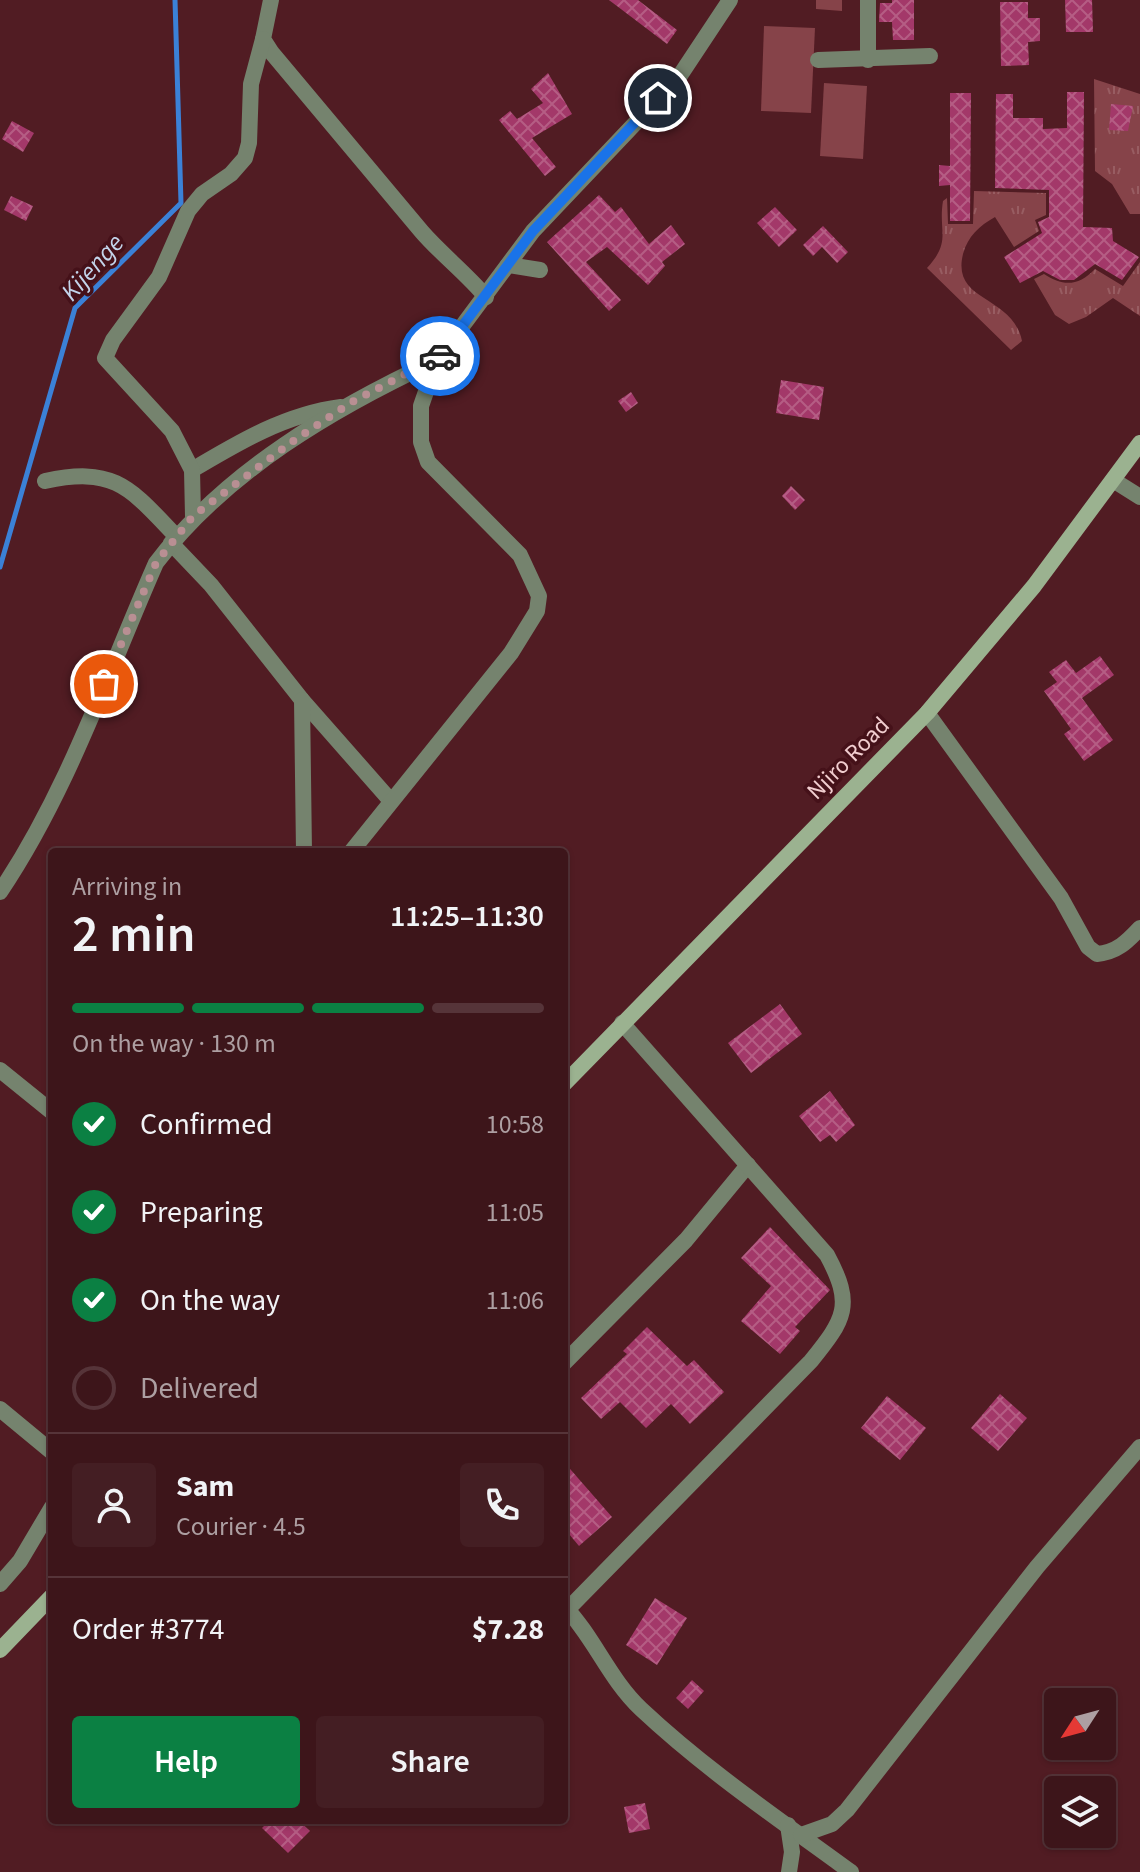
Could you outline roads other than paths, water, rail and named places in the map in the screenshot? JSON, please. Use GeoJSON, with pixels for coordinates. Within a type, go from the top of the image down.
{"type":"FeatureCollection","features":[{"type":"Feature","properties":{"kind":"street"},"geometry":{"type":"LineString","coordinates":[[193,516],[192,470],[172,431],[105,358],[113,340],[159,277],[188,211],[202,194],[231,174],[245,158],[249,143],[251,84],[271,0]]}},
{"type":"Feature","properties":{"kind":"street"},"geometry":{"type":"LineString","coordinates":[[354,848],[511,653],[537,611],[539,596],[520,555],[428,462],[421,442],[421,406],[437,360],[533,231],[679,77],[730,0]]}},
{"type":"Feature","properties":{"kind":"street"},"geometry":{"type":"LineString","coordinates":[[868,0],[868,60]]}},
{"type":"Feature","properties":{"kind":"street"},"geometry":{"type":"LineString","coordinates":[[263,39],[422,232],[440,252],[467,273],[486,297]]}},
{"type":"Feature","properties":{"kind":"street"},"geometry":{"type":"LineString","coordinates":[[818,60],[930,56]]}},
{"type":"Feature","properties":{"kind":"street"},"geometry":{"type":"LineString","coordinates":[[508,265],[540,270]]}},
{"type":"Feature","properties":{"kind":"street"},"geometry":{"type":"LineString","coordinates":[[0,892],[25,855],[67,774],[156,563],[173,540],[193,516],[296,439],[346,406],[437,360]]}},
{"type":"Feature","properties":{"kind":"street"},"geometry":{"type":"LineString","coordinates":[[192,470],[269,427],[312,410],[346,406]]}},
{"type":"Feature","properties":{"kind":"street","name":"Njiro Road"},"geometry":{"type":"LineString","coordinates":[[568,1080],[927,713],[1034,586],[1140,443]]}},
{"type":"Feature","properties":{"kind":"street"},"geometry":{"type":"LineString","coordinates":[[45,481],[80,473],[101,476],[147,506],[302,700],[390,800]]}},
{"type":"Feature","properties":{"kind":"street"},"geometry":{"type":"LineString","coordinates":[[1113,480],[1140,497]]}},
{"type":"Feature","properties":{"kind":"street"},"geometry":{"type":"LineString","coordinates":[[302,700],[304,848]]}},
{"type":"Feature","properties":{"kind":"street"},"geometry":{"type":"LineString","coordinates":[[927,713],[1061,898],[1088,947],[1097,954],[1109,953],[1123,946],[1140,928]]}},
{"type":"Feature","properties":{"kind":"street"},"geometry":{"type":"LineString","coordinates":[[568,1606],[811,1361],[836,1330],[843,1284],[827,1255],[622,1023]]}},
{"type":"Feature","properties":{"kind":"street"},"geometry":{"type":"LineString","coordinates":[[0,1070],[48,1109]]}},
{"type":"Feature","properties":{"kind":"street"},"geometry":{"type":"LineString","coordinates":[[568,1359],[686,1240],[748,1165]]}},
{"type":"Feature","properties":{"kind":"street"},"geometry":{"type":"LineString","coordinates":[[0,1409],[48,1449]]}},
{"type":"Feature","properties":{"kind":"street"},"geometry":{"type":"LineString","coordinates":[[801,1835],[832,1824],[847,1810],[1037,1567],[1140,1447]]}},
{"type":"Feature","properties":{"kind":"street"},"geometry":{"type":"LineString","coordinates":[[0,1584],[20,1561],[48,1514]]}},
{"type":"Feature","properties":{"kind":"street"},"geometry":{"type":"LineString","coordinates":[[0,1650],[48,1600]]}},
{"type":"Feature","properties":{"kind":"street"},"geometry":{"type":"LineString","coordinates":[[568,1611],[609,1673],[640,1709],[725,1780],[851,1872]]}},
{"type":"Feature","properties":{"kind":"street"},"geometry":{"type":"LineString","coordinates":[[788,1825],[792,1852],[789,1872]]}},
{"type":"Feature","properties":{"kind":"waterway","name":"Kijenge"},"geometry":{"type":"LineString","coordinates":[[0,567],[75,308],[181,203],[175,0]]}}]}
